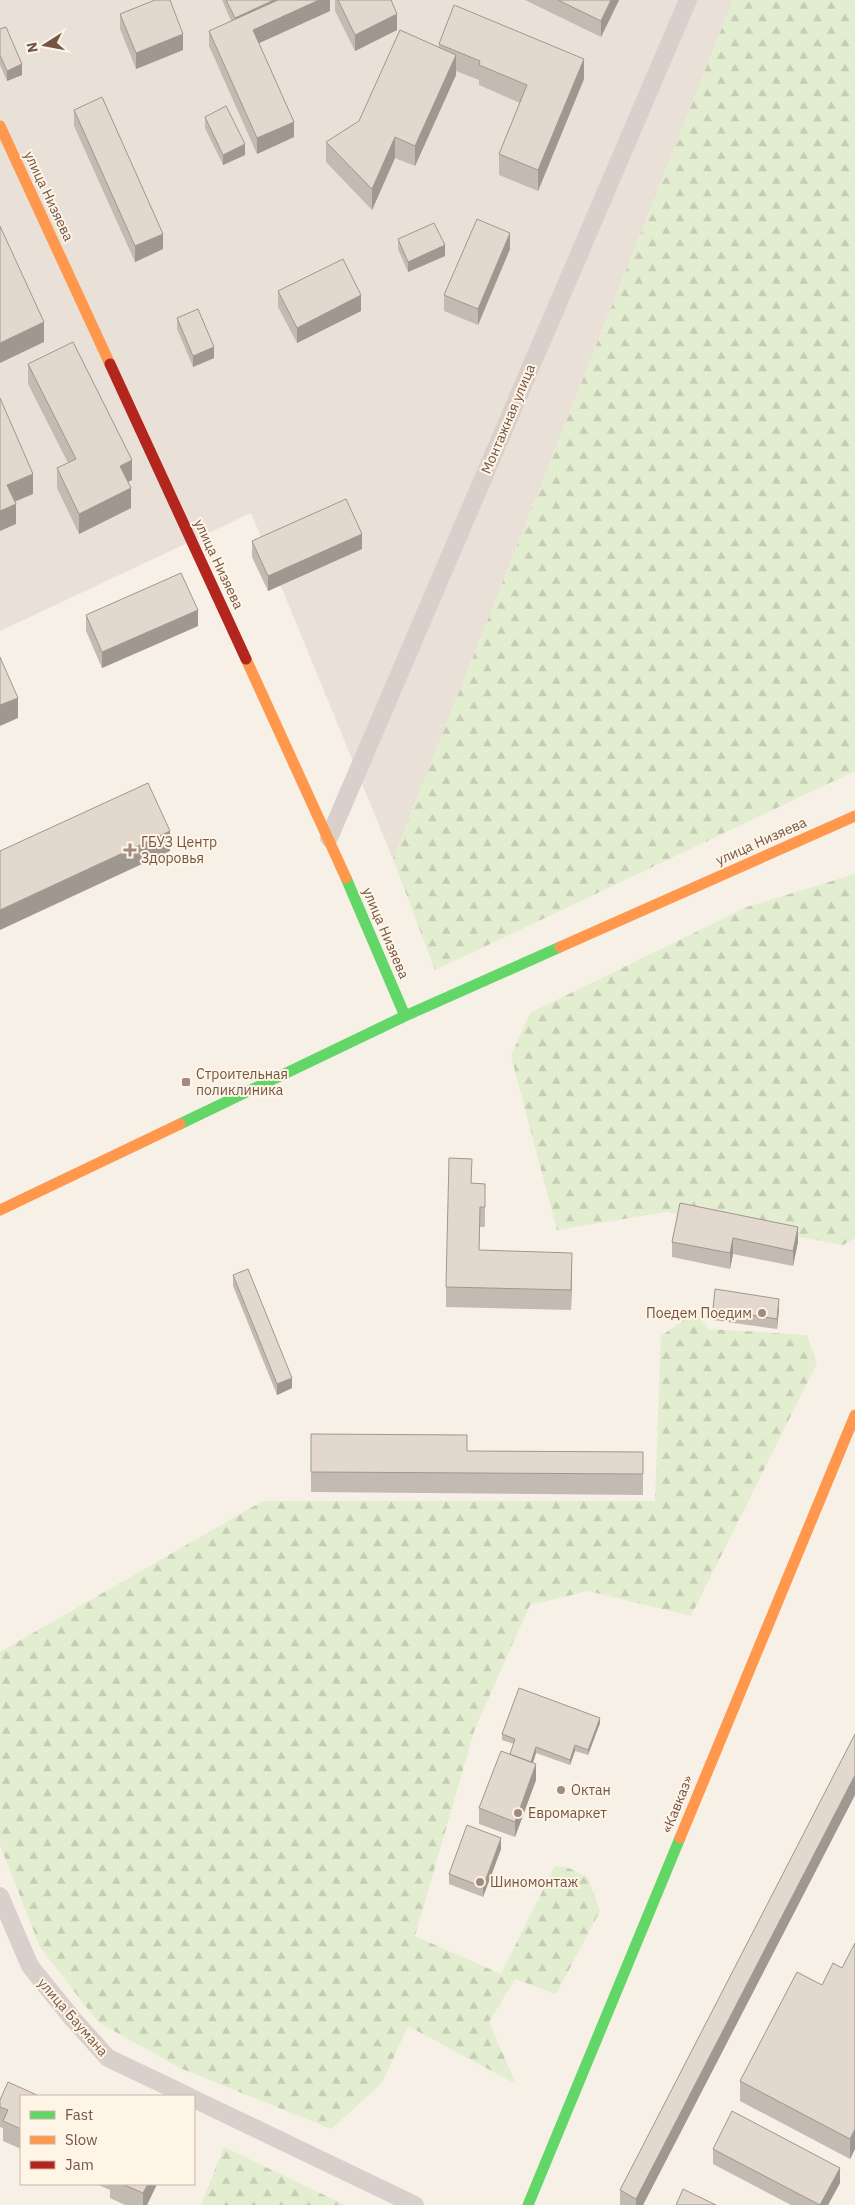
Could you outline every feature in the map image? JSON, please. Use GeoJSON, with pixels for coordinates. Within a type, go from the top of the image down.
{"type":"FeatureCollection","features":[{"type":"Feature","properties":{"kind":"main road","name":"улица Низяева"},"geometry":{"type":"LineString","coordinates":[[0,126],[329,838],[405,1016]]}},
{"type":"Feature","properties":{"kind":"main road","name":"улица Низяева"},"geometry":{"type":"LineString","coordinates":[[0,1210],[405,1016],[855,816]]}},
{"type":"Feature","properties":{"kind":"main road","name":"«Кавказ»"},"geometry":{"type":"LineString","coordinates":[[528,2205],[855,1415]]}},
{"type":"Feature","properties":{"kind":"street","name":"Монтажная улица"},"geometry":{"type":"LineString","coordinates":[[329,838],[688,0]]}},
{"type":"Feature","properties":{"kind":"street","name":"улица Баумана"},"geometry":{"type":"LineString","coordinates":[[0,1896],[30,1966],[72,2018],[108,2058],[186,2095]]}},
{"type":"Feature","properties":{"kind":"street"},"geometry":{"type":"LineString","coordinates":[[195,2099],[415,2205]]}},
{"type":"Feature","properties":{"kind":"shaded area"},"geometry":{"type":"Polygon","coordinates":[[[0,0],[733,0],[393,859],[251,513],[0,631],[0,0]]]}},
{"type":"Feature","properties":{"kind":"green space"},"geometry":{"type":"Polygon","coordinates":[[[733,0],[855,0],[855,771],[435,970],[393,859],[733,0]]]}},
{"type":"Feature","properties":{"kind":"green space"},"geometry":{"type":"Polygon","coordinates":[[[855,874],[855,1238],[843,1245],[666,1212],[557,1230],[511,1056],[530,1013],[747,907],[855,874]]]}},
{"type":"Feature","properties":{"kind":"green space"},"geometry":{"type":"Polygon","coordinates":[[[695,1312],[709,1329],[807,1335],[817,1363],[691,1616],[588,1591],[530,1605],[475,1728],[415,1936],[501,1974],[555,1866],[569,1868],[588,1878],[600,1911],[556,1994],[515,1979],[489,2022],[516,2084],[408,2026],[382,2083],[331,2129],[180,2068],[98,2022],[40,1947],[0,1845],[0,1652],[263,1501],[655,1501],[661,1336],[695,1312]]]}},
{"type":"Feature","properties":{"kind":"green space"},"geometry":{"type":"Polygon","coordinates":[[[224,2147],[345,2205],[201,2205],[224,2147]]]}},
{"type":"Feature","properties":{"kind":"building"},"geometry":{"type":"Polygon","coordinates":[[[155,0],[170,0],[183,34],[136,53],[120,14],[155,0]]]}},
{"type":"Feature","properties":{"kind":"building"},"geometry":{"type":"Polygon","coordinates":[[[226,0],[274,0],[235,18],[226,0]]]}},
{"type":"Feature","properties":{"kind":"building"},"geometry":{"type":"Polygon","coordinates":[[[278,0],[319,0],[253,30],[294,122],[257,138],[209,31],[278,0]]]}},
{"type":"Feature","properties":{"kind":"building"},"geometry":{"type":"Polygon","coordinates":[[[338,0],[391,0],[397,14],[355,35],[338,0]]]}},
{"type":"Feature","properties":{"kind":"building"},"geometry":{"type":"Polygon","coordinates":[[[558,0],[611,0],[601,21],[558,0]]]}},
{"type":"Feature","properties":{"kind":"building"},"geometry":{"type":"Polygon","coordinates":[[[454,5],[584,59],[538,170],[499,154],[527,85],[479,65],[480,61],[439,44],[454,5]]]}},
{"type":"Feature","properties":{"kind":"building"},"geometry":{"type":"Polygon","coordinates":[[[6,27],[22,64],[7,71],[0,55],[0,29],[6,27]]]}},
{"type":"Feature","properties":{"kind":"building"},"geometry":{"type":"Polygon","coordinates":[[[400,30],[456,55],[415,146],[395,137],[372,189],[326,142],[359,121],[400,30]]]}},
{"type":"Feature","properties":{"kind":"building"},"geometry":{"type":"Polygon","coordinates":[[[102,97],[163,234],[135,246],[74,110],[102,97]]]}},
{"type":"Feature","properties":{"kind":"building"},"geometry":{"type":"Polygon","coordinates":[[[226,106],[245,144],[223,155],[205,117],[226,106]]]}},
{"type":"Feature","properties":{"kind":"building"},"geometry":{"type":"Polygon","coordinates":[[[477,219],[510,233],[478,309],[444,295],[477,219]]]}},
{"type":"Feature","properties":{"kind":"building"},"geometry":{"type":"Polygon","coordinates":[[[434,223],[445,245],[408,262],[398,239],[434,223]]]}},
{"type":"Feature","properties":{"kind":"building"},"geometry":{"type":"Polygon","coordinates":[[[0,226],[44,322],[0,343],[0,226]]]}},
{"type":"Feature","properties":{"kind":"building"},"geometry":{"type":"Polygon","coordinates":[[[343,259],[361,295],[297,328],[278,291],[343,259]]]}},
{"type":"Feature","properties":{"kind":"building"},"geometry":{"type":"Polygon","coordinates":[[[198,309],[214,347],[193,356],[177,318],[198,309]]]}},
{"type":"Feature","properties":{"kind":"building"},"geometry":{"type":"Polygon","coordinates":[[[73,342],[132,460],[120,466],[131,488],[79,514],[57,468],[76,459],[28,364],[73,342]]]}},
{"type":"Feature","properties":{"kind":"building"},"geometry":{"type":"Polygon","coordinates":[[[0,398],[33,474],[7,485],[16,504],[0,511],[0,398]]]}},
{"type":"Feature","properties":{"kind":"building"},"geometry":{"type":"Polygon","coordinates":[[[346,499],[362,534],[268,576],[252,541],[346,499]]]}},
{"type":"Feature","properties":{"kind":"building"},"geometry":{"type":"Polygon","coordinates":[[[181,573],[198,610],[102,652],[86,615],[181,573]]]}},
{"type":"Feature","properties":{"kind":"building"},"geometry":{"type":"Polygon","coordinates":[[[0,657],[18,698],[0,705],[0,657]]]}},
{"type":"Feature","properties":{"kind":"building"},"geometry":{"type":"Polygon","coordinates":[[[148,783],[170,831],[0,910],[0,851],[148,783]]]}},
{"type":"Feature","properties":{"kind":"building"},"geometry":{"type":"Polygon","coordinates":[[[449,1158],[472,1159],[471,1183],[485,1184],[485,1207],[480,1207],[479,1250],[572,1253],[571,1290],[446,1287],[449,1158]]]}},
{"type":"Feature","properties":{"kind":"building"},"geometry":{"type":"Polygon","coordinates":[[[680,1203],[798,1227],[793,1251],[733,1238],[730,1253],[672,1242],[680,1203]]]}},
{"type":"Feature","properties":{"kind":"building"},"geometry":{"type":"Polygon","coordinates":[[[248,1269],[292,1378],[277,1384],[233,1275],[248,1269]]]}},
{"type":"Feature","properties":{"kind":"building"},"geometry":{"type":"Polygon","coordinates":[[[715,1289],[779,1299],[777,1319],[713,1309],[715,1289]]]}},
{"type":"Feature","properties":{"kind":"building"},"geometry":{"type":"Polygon","coordinates":[[[311,1434],[467,1435],[467,1451],[643,1452],[643,1474],[311,1472],[311,1434]]]}},
{"type":"Feature","properties":{"kind":"building"},"geometry":{"type":"Polygon","coordinates":[[[519,1688],[600,1718],[588,1750],[575,1745],[570,1760],[536,1747],[531,1762],[510,1754],[515,1739],[502,1734],[519,1688]]]}},
{"type":"Feature","properties":{"kind":"building"},"geometry":{"type":"Polygon","coordinates":[[[855,1734],[855,1775],[636,2199],[620,2190],[855,1734]]]}},
{"type":"Feature","properties":{"kind":"building"},"geometry":{"type":"Polygon","coordinates":[[[501,1751],[536,1764],[515,1822],[479,1808],[501,1751]]]}},
{"type":"Feature","properties":{"kind":"building"},"geometry":{"type":"Polygon","coordinates":[[[467,1825],[501,1838],[483,1887],[449,1874],[467,1825]]]}},
{"type":"Feature","properties":{"kind":"building"},"geometry":{"type":"Polygon","coordinates":[[[855,1943],[855,2129],[850,2139],[740,2081],[797,1972],[822,1985],[833,1963],[842,1968],[855,1943]]]}},
{"type":"Feature","properties":{"kind":"building"},"geometry":{"type":"Polygon","coordinates":[[[8,2082],[37,2095],[20,2095],[20,2129],[3,2121],[8,2110],[0,2107],[0,2100],[8,2082]]]}},
{"type":"Feature","properties":{"kind":"building"},"geometry":{"type":"Polygon","coordinates":[[[732,2111],[840,2168],[820,2205],[713,2149],[732,2111]]]}},
{"type":"Feature","properties":{"kind":"building"},"geometry":{"type":"Polygon","coordinates":[[[124,2185],[147,2185],[143,2193],[124,2185]]]}},
{"type":"Feature","properties":{"kind":"building"},"geometry":{"type":"Polygon","coordinates":[[[683,2189],[716,2205],[676,2205],[683,2189]]]}},
{"type":"Feature","properties":{"kind":"traffic: fast"},"geometry":{"type":"LineString","coordinates":[[346,878],[405,1016]]}},
{"type":"Feature","properties":{"kind":"traffic: fast"},"geometry":{"type":"LineString","coordinates":[[180,1124],[405,1016],[560,947]]}},
{"type":"Feature","properties":{"kind":"traffic: fast"},"geometry":{"type":"LineString","coordinates":[[528,2205],[680,1838]]}},
{"type":"Feature","properties":{"kind":"traffic: slow"},"geometry":{"type":"LineString","coordinates":[[0,126],[110,364]]}},
{"type":"Feature","properties":{"kind":"traffic: slow"},"geometry":{"type":"LineString","coordinates":[[246,659],[346,878]]}},
{"type":"Feature","properties":{"kind":"traffic: slow"},"geometry":{"type":"LineString","coordinates":[[560,947],[855,816]]}},
{"type":"Feature","properties":{"kind":"traffic: slow"},"geometry":{"type":"LineString","coordinates":[[0,1210],[180,1124]]}},
{"type":"Feature","properties":{"kind":"traffic: slow"},"geometry":{"type":"LineString","coordinates":[[680,1838],[855,1415]]}},
{"type":"Feature","properties":{"kind":"traffic: jam"},"geometry":{"type":"LineString","coordinates":[[110,364],[246,659]]}},
{"type":"Feature","properties":{"kind":"place","name":"ГБУЗ Центр Здоровья"},"geometry":{"type":"Point","coordinates":[130,850]}},
{"type":"Feature","properties":{"kind":"place","name":"Строительная поликлиника"},"geometry":{"type":"Point","coordinates":[186,1082]}},
{"type":"Feature","properties":{"kind":"place","name":"Поедем Поедим"},"geometry":{"type":"Point","coordinates":[762,1313]}},
{"type":"Feature","properties":{"kind":"place","name":"Октан"},"geometry":{"type":"Point","coordinates":[561,1790]}},
{"type":"Feature","properties":{"kind":"place","name":"Евромаркет"},"geometry":{"type":"Point","coordinates":[518,1813]}},
{"type":"Feature","properties":{"kind":"place","name":"Шиномонтаж"},"geometry":{"type":"Point","coordinates":[480,1882]}}]}
